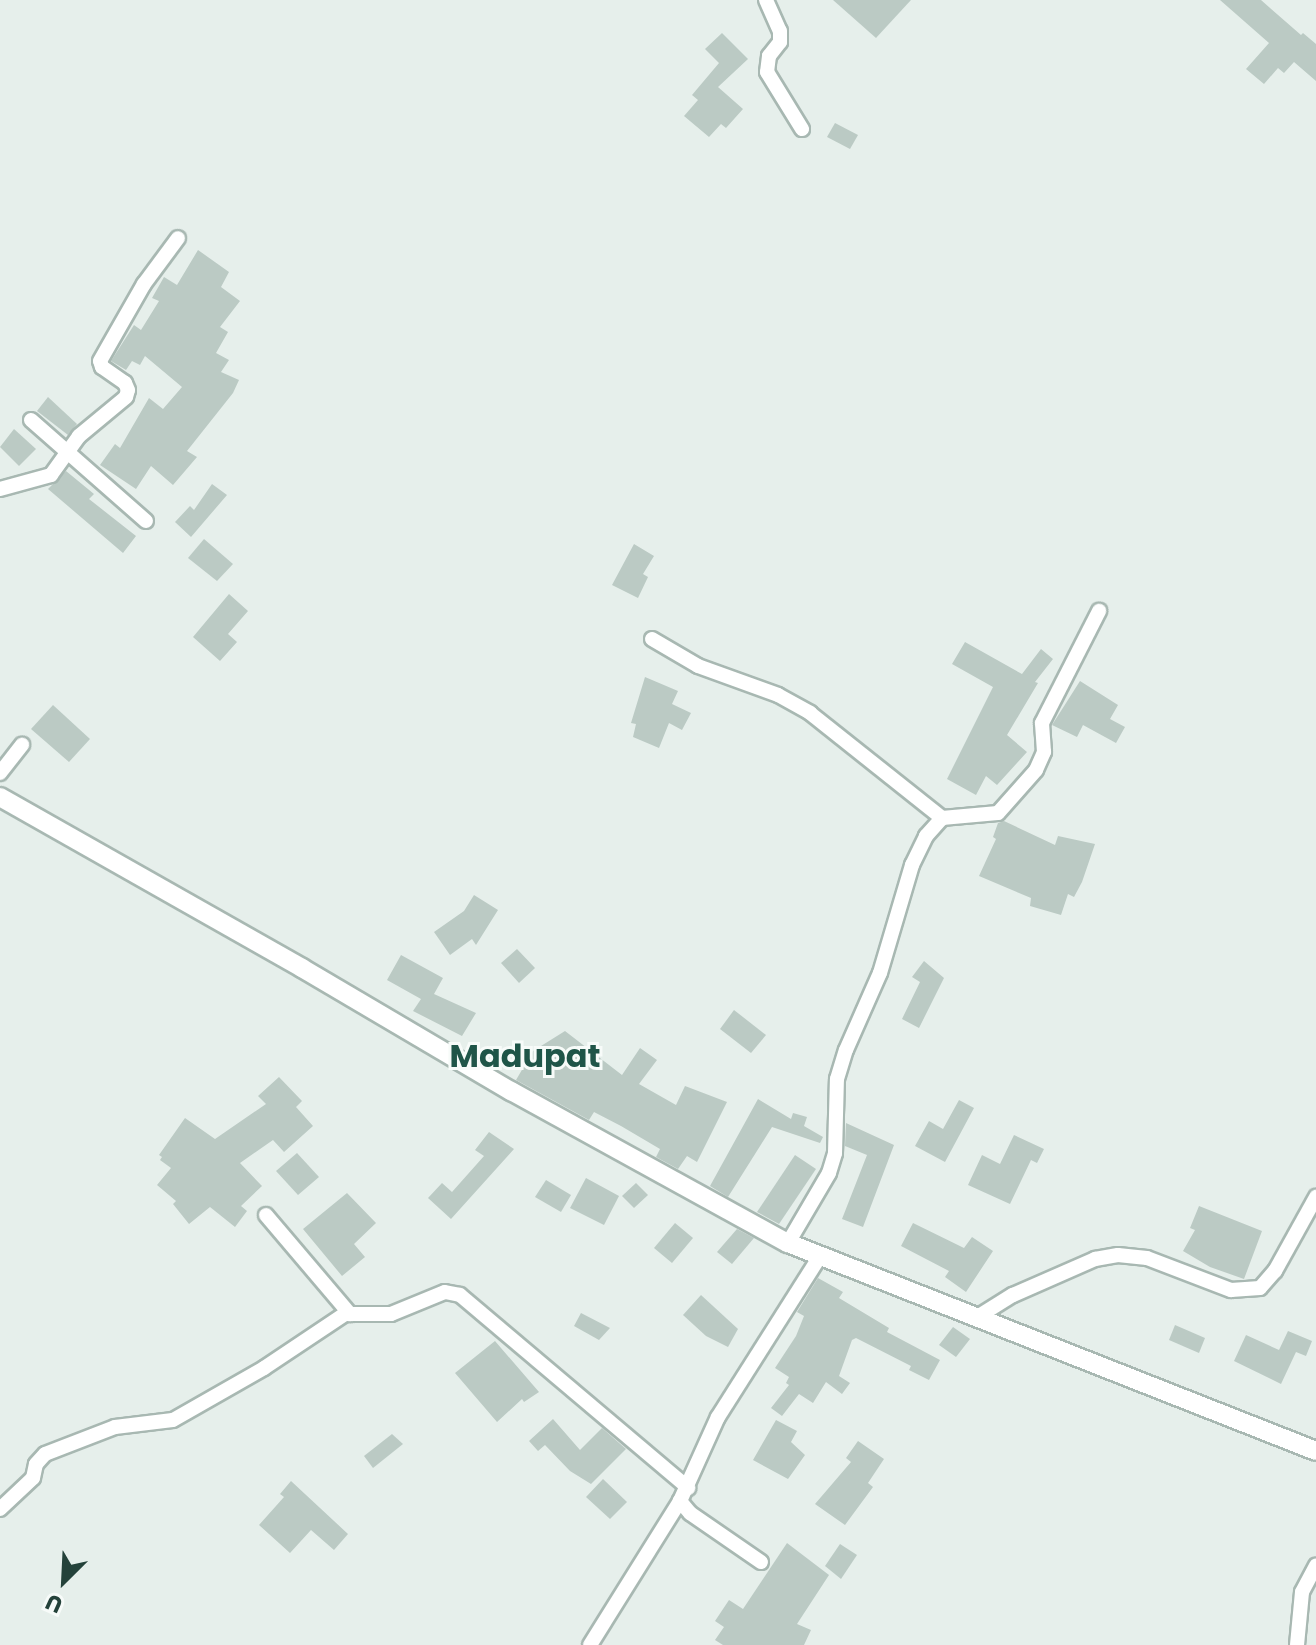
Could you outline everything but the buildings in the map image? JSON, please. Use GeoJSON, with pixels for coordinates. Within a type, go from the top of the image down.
{"type":"FeatureCollection","features":[{"type":"Feature","properties":{"kind":"street"},"geometry":{"type":"LineString","coordinates":[[766,0],[780,31],[780,42],[769,56],[767,72],[802,129]]}},
{"type":"Feature","properties":{"kind":"street"},"geometry":{"type":"LineString","coordinates":[[0,489],[51,475],[79,436],[126,397],[128,390],[125,383],[102,367],[100,361],[144,284],[178,238]]}},
{"type":"Feature","properties":{"kind":"street"},"geometry":{"type":"LineString","coordinates":[[31,420],[146,521]]}},
{"type":"Feature","properties":{"kind":"street"},"geometry":{"type":"LineString","coordinates":[[788,1243],[829,1173],[835,1153],[837,1079],[846,1050],[880,973],[912,865],[926,836],[942,818],[998,813],[1036,770],[1044,752],[1042,723],[1099,611]]}},
{"type":"Feature","properties":{"kind":"street"},"geometry":{"type":"LineString","coordinates":[[652,639],[698,666],[778,695],[810,713],[942,818]]}},
{"type":"Feature","properties":{"kind":"street"},"geometry":{"type":"LineString","coordinates":[[0,773],[22,745]]}},
{"type":"Feature","properties":{"kind":"street"},"geometry":{"type":"LineString","coordinates":[[0,797],[236,930],[511,1091],[788,1243],[819,1258],[979,1316],[1316,1451]]}},
{"type":"Feature","properties":{"kind":"street"},"geometry":{"type":"LineString","coordinates":[[979,1316],[1013,1295],[1095,1259],[1118,1255],[1147,1258],[1231,1290],[1260,1288],[1275,1271],[1316,1197]]}},
{"type":"Feature","properties":{"kind":"street"},"geometry":{"type":"LineString","coordinates":[[266,1215],[350,1314]]}},
{"type":"Feature","properties":{"kind":"street"},"geometry":{"type":"LineString","coordinates":[[590,1645],[684,1494],[718,1417],[819,1258]]}},
{"type":"Feature","properties":{"kind":"street"},"geometry":{"type":"LineString","coordinates":[[0,1509],[33,1478],[36,1464],[45,1454],[115,1427],[173,1420],[350,1314],[391,1314],[445,1292],[460,1295],[684,1494],[690,1513],[761,1562]]}},
{"type":"Feature","properties":{"kind":"street"},"geometry":{"type":"LineString","coordinates":[[1297,1645],[1302,1592],[1316,1566]]}},
{"type":"Feature","properties":{"kind":"district","name":"Madupat"},"geometry":{"type":"Point","coordinates":[525,1056]}}]}
